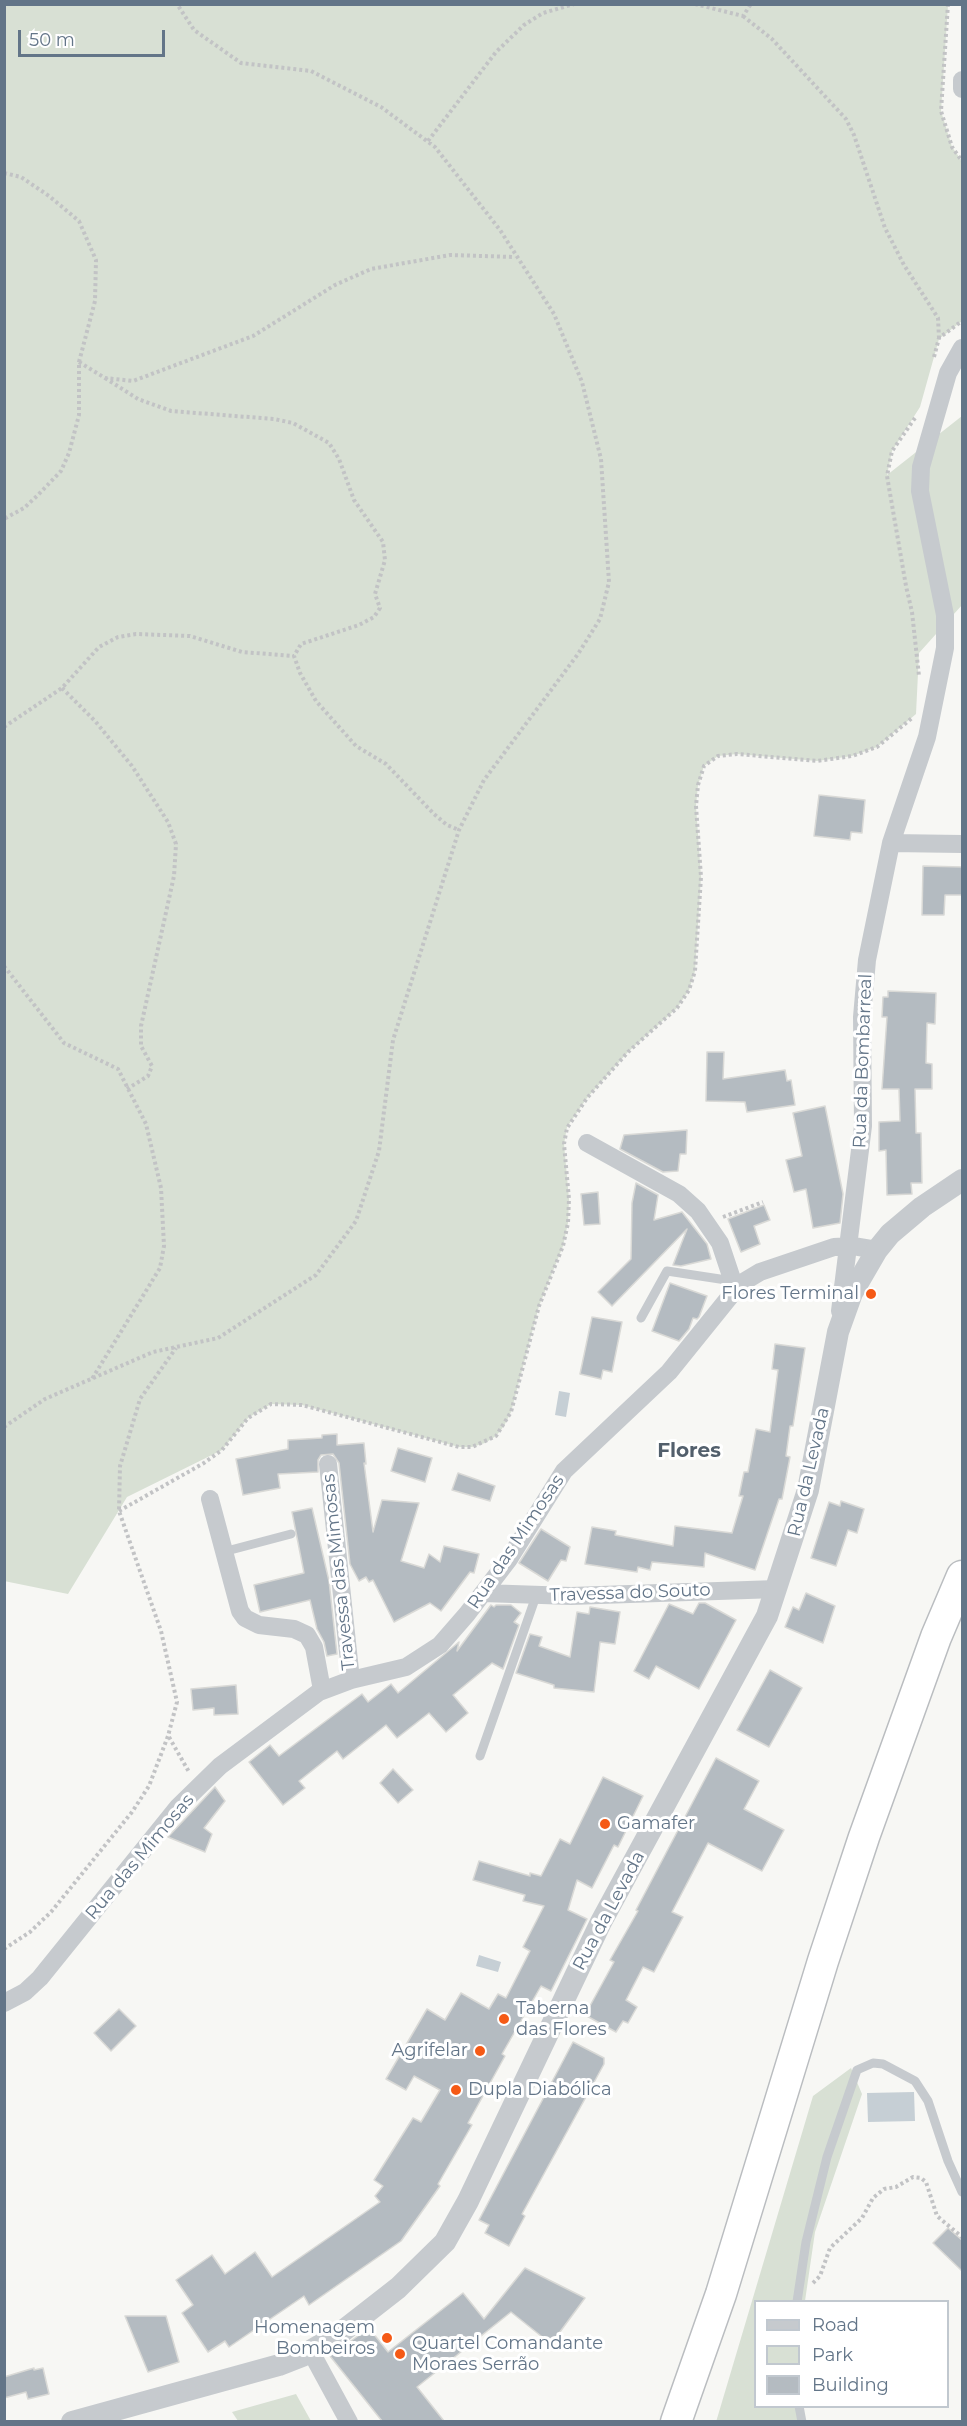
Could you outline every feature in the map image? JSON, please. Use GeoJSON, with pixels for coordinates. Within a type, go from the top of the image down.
{"type":"FeatureCollection","features":[{"type":"Feature","properties":{"kind":"highway"},"geometry":{"type":"LineString","coordinates":[[676,2421],[721,2294],[819,1972],[856,1860],[936,1637],[963,1576]]}},
{"type":"Feature","properties":{"kind":"highway"},"geometry":{"type":"LineString","coordinates":[[693,2421],[741,2284],[818,2029],[860,1902],[919,1732],[963,1615]]}},
{"type":"Feature","properties":{"kind":"street"},"geometry":{"type":"LineString","coordinates":[[963,80],[963,89]]}},
{"type":"Feature","properties":{"kind":"street","name":"Rua da Bombarreal"},"geometry":{"type":"LineString","coordinates":[[834,1354],[863,1126],[862,1031],[866,974],[891,843],[925,745],[942,670],[946,626],[919,480],[948,373],[963,348]]}},
{"type":"Feature","properties":{"kind":"street"},"geometry":{"type":"LineString","coordinates":[[891,843],[963,844]]}},
{"type":"Feature","properties":{"kind":"street"},"geometry":{"type":"LineString","coordinates":[[587,1143],[679,1194],[708,1222],[720,1243],[734,1285]]}},
{"type":"Feature","properties":{"kind":"street","name":"Rua da Levada"},"geometry":{"type":"LineString","coordinates":[[72,2421],[127,2414],[279,2365],[310,2352],[339,2334],[408,2280],[437,2252],[453,2230],[592,1940],[758,1636],[777,1589],[808,1490],[834,1354],[846,1307],[877,1250],[910,1215],[963,1180]]}},
{"type":"Feature","properties":{"kind":"street","name":"Rua das Mimosas"},"geometry":{"type":"LineString","coordinates":[[4,2003],[25,1992],[47,1970],[178,1807],[227,1761],[322,1690],[351,1680],[395,1671],[428,1654],[450,1635],[483,1593],[564,1471],[669,1372],[734,1285],[760,1272],[821,1251],[848,1246],[877,1250]]}},
{"type":"Feature","properties":{"kind":"street","name":"Travessa das Mimosas"},"geometry":{"type":"LineString","coordinates":[[328,1464],[351,1680]]}},
{"type":"Feature","properties":{"kind":"street"},"geometry":{"type":"LineString","coordinates":[[210,1499],[236,1603],[242,1615],[259,1625],[294,1629],[307,1635],[315,1651],[322,1690]]}},
{"type":"Feature","properties":{"kind":"street","name":"Travessa do Souto"},"geometry":{"type":"LineString","coordinates":[[483,1593],[536,1596],[777,1589]]}},
{"type":"Feature","properties":{"kind":"street"},"geometry":{"type":"LineString","coordinates":[[310,2352],[349,2421]]}},
{"type":"Feature","properties":{"kind":"lane"},"geometry":{"type":"LineString","coordinates":[[641,1318],[667,1270],[734,1285]]}},
{"type":"Feature","properties":{"kind":"lane"},"geometry":{"type":"LineString","coordinates":[[223,1552],[291,1534]]}},
{"type":"Feature","properties":{"kind":"lane"},"geometry":{"type":"LineString","coordinates":[[480,1756],[536,1596]]}},
{"type":"Feature","properties":{"kind":"lane"},"geometry":{"type":"LineString","coordinates":[[797,2300],[806,2242],[833,2138],[854,2076],[864,2065],[883,2064],[915,2081],[928,2101],[948,2161],[963,2192]]}},
{"type":"Feature","properties":{"kind":"path"},"geometry":{"type":"LineString","coordinates":[[4,1427],[45,1399],[153,1352],[218,1338],[316,1275],[356,1221],[379,1150],[393,1040],[459,830],[484,780],[578,654],[600,619],[609,582],[601,459],[582,382],[554,314],[500,230],[435,147],[381,107],[311,71],[241,63],[194,30],[177,4]]}},
{"type":"Feature","properties":{"kind":"path"},"geometry":{"type":"LineString","coordinates":[[428,141],[495,52],[524,25],[543,13],[574,4]]}},
{"type":"Feature","properties":{"kind":"path"},"geometry":{"type":"LineString","coordinates":[[695,4],[742,16],[772,39],[846,119],[854,135],[885,228],[904,265],[938,318],[939,339],[933,361]]}},
{"type":"Feature","properties":{"kind":"path"},"geometry":{"type":"LineString","coordinates":[[742,16],[751,4]]}},
{"type":"Feature","properties":{"kind":"path"},"geometry":{"type":"LineString","coordinates":[[4,173],[21,177],[79,221],[96,260],[95,301],[79,362],[79,415],[61,471],[24,508],[4,519]]}},
{"type":"Feature","properties":{"kind":"path"},"geometry":{"type":"LineString","coordinates":[[105,378],[133,381],[253,336],[335,285],[371,269],[450,255],[516,257]]}},
{"type":"Feature","properties":{"kind":"path"},"geometry":{"type":"LineString","coordinates":[[939,339],[963,321]]}},
{"type":"Feature","properties":{"kind":"path"},"geometry":{"type":"LineString","coordinates":[[79,362],[138,399],[171,411],[274,419],[293,423],[329,443],[339,459],[354,500],[383,542],[385,560],[375,594],[380,608],[374,617],[359,625],[301,644],[294,656],[300,674],[336,726],[356,746],[386,764],[434,814],[447,825],[459,830]]}},
{"type":"Feature","properties":{"kind":"path"},"geometry":{"type":"LineString","coordinates":[[917,413],[892,451],[887,476],[919,653],[919,682]]}},
{"type":"Feature","properties":{"kind":"path"},"geometry":{"type":"LineString","coordinates":[[4,727],[62,687],[99,647],[118,637],[136,634],[190,636],[242,652],[294,656]]}},
{"type":"Feature","properties":{"kind":"path"},"geometry":{"type":"LineString","coordinates":[[62,687],[95,721],[132,766],[168,822],[176,844],[174,876],[141,1026],[141,1046],[152,1066],[148,1076],[128,1089]]}},
{"type":"Feature","properties":{"kind":"path"},"geometry":{"type":"LineString","coordinates":[[119,1511],[204,1463],[222,1450],[248,1418],[271,1404],[302,1405],[459,1447],[472,1447],[496,1436],[512,1412],[539,1306],[563,1246],[568,1223],[569,1199],[564,1144],[567,1128],[587,1098],[628,1052],[677,1008],[689,990],[695,971],[701,877],[696,806],[698,785],[704,766],[718,756],[737,754],[817,761],[852,756],[877,747],[916,714]]}},
{"type":"Feature","properties":{"kind":"path"},"geometry":{"type":"LineString","coordinates":[[4,966],[64,1043],[118,1069],[146,1124],[161,1188],[165,1246],[160,1268],[91,1379]]}},
{"type":"Feature","properties":{"kind":"path"},"geometry":{"type":"LineString","coordinates":[[708,1222],[763,1202]]}},
{"type":"Feature","properties":{"kind":"path"},"geometry":{"type":"LineString","coordinates":[[4,1949],[30,1932],[51,1912],[132,1812],[148,1786],[168,1736],[177,1702],[161,1631],[119,1511],[120,1466],[140,1400],[176,1347]]}},
{"type":"Feature","properties":{"kind":"path"},"geometry":{"type":"LineString","coordinates":[[168,1736],[198,1787]]}},
{"type":"Feature","properties":{"kind":"path"},"geometry":{"type":"LineString","coordinates":[[799,2289],[811,2285],[820,2276],[830,2248],[862,2218],[873,2198],[884,2189],[896,2187],[913,2177],[921,2178],[926,2182],[937,2216],[963,2236]]}},
{"type":"Feature","properties":{"kind":"green space"},"geometry":{"type":"Polygon","coordinates":[[[4,5],[948,5],[941,111],[952,147],[962,161],[962,321],[939,339],[920,407],[892,451],[887,475],[962,416],[962,605],[919,653],[916,714],[877,747],[852,756],[817,761],[737,754],[718,756],[704,766],[698,785],[696,806],[701,877],[695,971],[689,990],[677,1008],[628,1052],[587,1098],[567,1127],[564,1144],[569,1199],[568,1223],[563,1246],[539,1306],[511,1412],[504,1426],[496,1436],[485,1443],[472,1447],[459,1447],[302,1405],[271,1404],[248,1418],[222,1450],[127,1497],[68,1594],[4,1581],[4,5]]]}},
{"type":"Feature","properties":{"kind":"green space"},"geometry":{"type":"Polygon","coordinates":[[[851,2068],[862,2094],[815,2232],[805,2300],[754,2300],[754,2408],[799,2408],[799,2421],[716,2422],[813,2096],[851,2068]]]}},
{"type":"Feature","properties":{"kind":"green space"},"geometry":{"type":"Polygon","coordinates":[[[296,2394],[311,2421],[238,2421],[232,2412],[296,2394]]]}},
{"type":"Feature","properties":{"kind":"shaded area"},"geometry":{"type":"Polygon","coordinates":[[[559,1391],[570,1393],[566,1417],[555,1415],[559,1391]]]}},
{"type":"Feature","properties":{"kind":"shaded area"},"geometry":{"type":"Polygon","coordinates":[[[479,1955],[501,1962],[498,1972],[476,1966],[479,1955]]]}},
{"type":"Feature","properties":{"kind":"shaded area"},"geometry":{"type":"Polygon","coordinates":[[[914,2092],[915,2121],[868,2122],[867,2093],[914,2092]]]}},
{"type":"Feature","properties":{"kind":"building"},"geometry":{"type":"Polygon","coordinates":[[[819,795],[865,800],[862,833],[851,832],[850,840],[814,836],[819,795]]]}},
{"type":"Feature","properties":{"kind":"building"},"geometry":{"type":"Polygon","coordinates":[[[923,866],[963,867],[962,895],[945,895],[944,915],[922,915],[923,866]]]}},
{"type":"Feature","properties":{"kind":"building"},"geometry":{"type":"Polygon","coordinates":[[[888,991],[936,993],[935,1024],[927,1023],[926,1063],[932,1064],[932,1089],[915,1089],[916,1133],[921,1133],[922,1183],[911,1183],[912,1194],[887,1195],[886,1150],[879,1151],[879,1122],[900,1121],[899,1089],[882,1089],[887,1017],[882,1017],[883,997],[888,997],[888,991]]]}},
{"type":"Feature","properties":{"kind":"building"},"geometry":{"type":"Polygon","coordinates":[[[707,1052],[724,1052],[723,1079],[785,1070],[787,1081],[791,1080],[795,1105],[747,1112],[745,1102],[706,1101],[707,1052]]]}},
{"type":"Feature","properties":{"kind":"building"},"geometry":{"type":"Polygon","coordinates":[[[825,1106],[843,1194],[840,1223],[813,1228],[806,1189],[794,1192],[786,1160],[802,1156],[793,1113],[825,1106]]]}},
{"type":"Feature","properties":{"kind":"building"},"geometry":{"type":"Polygon","coordinates":[[[687,1130],[686,1154],[680,1154],[678,1171],[663,1172],[620,1149],[624,1135],[687,1130]]]}},
{"type":"Feature","properties":{"kind":"building"},"geometry":{"type":"Polygon","coordinates":[[[636,1183],[658,1195],[654,1220],[682,1212],[707,1244],[711,1259],[681,1266],[673,1265],[687,1229],[612,1306],[598,1292],[631,1259],[632,1203],[636,1183]]]}},
{"type":"Feature","properties":{"kind":"building"},"geometry":{"type":"Polygon","coordinates":[[[598,1192],[600,1224],[584,1225],[581,1194],[598,1192]]]}},
{"type":"Feature","properties":{"kind":"building"},"geometry":{"type":"Polygon","coordinates":[[[764,1205],[770,1220],[754,1226],[760,1244],[741,1252],[728,1219],[764,1205]]]}},
{"type":"Feature","properties":{"kind":"building"},"geometry":{"type":"Polygon","coordinates":[[[670,1283],[707,1296],[699,1317],[693,1318],[689,1329],[679,1341],[652,1331],[670,1283]]]}},
{"type":"Feature","properties":{"kind":"building"},"geometry":{"type":"Polygon","coordinates":[[[592,1317],[622,1322],[612,1372],[603,1370],[601,1379],[580,1374],[592,1317]]]}},
{"type":"Feature","properties":{"kind":"building"},"geometry":{"type":"Polygon","coordinates":[[[775,1344],[805,1348],[793,1426],[790,1426],[786,1456],[790,1457],[782,1499],[779,1499],[755,1570],[705,1553],[704,1567],[652,1562],[650,1570],[638,1567],[637,1572],[585,1564],[592,1527],[616,1531],[615,1535],[673,1546],[675,1526],[732,1533],[743,1496],[739,1496],[744,1472],[748,1472],[756,1429],[770,1432],[778,1370],[772,1369],[775,1344]]]}},
{"type":"Feature","properties":{"kind":"building"},"geometry":{"type":"Polygon","coordinates":[[[337,1434],[337,1445],[364,1443],[366,1464],[364,1463],[373,1532],[382,1500],[419,1503],[401,1561],[424,1568],[429,1554],[440,1562],[444,1546],[479,1554],[474,1573],[470,1572],[441,1611],[430,1603],[394,1622],[373,1580],[369,1582],[366,1577],[359,1581],[350,1564],[339,1463],[333,1454],[321,1455],[318,1460],[318,1472],[278,1474],[280,1488],[243,1495],[236,1459],[288,1449],[288,1440],[322,1438],[322,1435],[337,1434]]]}},
{"type":"Feature","properties":{"kind":"building"},"geometry":{"type":"Polygon","coordinates":[[[398,1448],[432,1458],[425,1482],[391,1471],[398,1448]]]}},
{"type":"Feature","properties":{"kind":"building"},"geometry":{"type":"Polygon","coordinates":[[[458,1473],[495,1486],[490,1501],[452,1490],[458,1473]]]}},
{"type":"Feature","properties":{"kind":"building"},"geometry":{"type":"Polygon","coordinates":[[[841,1501],[864,1509],[857,1533],[848,1530],[836,1566],[811,1558],[829,1502],[840,1506],[841,1501]]]}},
{"type":"Feature","properties":{"kind":"building"},"geometry":{"type":"Polygon","coordinates":[[[312,1508],[329,1581],[337,1654],[327,1656],[310,1600],[260,1612],[254,1585],[304,1573],[292,1512],[312,1508]]]}},
{"type":"Feature","properties":{"kind":"building"},"geometry":{"type":"Polygon","coordinates":[[[541,1529],[570,1547],[566,1561],[561,1560],[548,1581],[519,1563],[541,1529]]]}},
{"type":"Feature","properties":{"kind":"building"},"geometry":{"type":"Polygon","coordinates":[[[806,1593],[835,1606],[823,1643],[785,1627],[793,1607],[799,1610],[806,1593]]]}},
{"type":"Feature","properties":{"kind":"building"},"geometry":{"type":"Polygon","coordinates":[[[699,1603],[705,1603],[736,1620],[699,1689],[656,1666],[649,1679],[634,1671],[669,1604],[693,1614],[699,1603]]]}},
{"type":"Feature","properties":{"kind":"building"},"geometry":{"type":"Polygon","coordinates":[[[491,1605],[494,1607],[511,1605],[521,1613],[514,1622],[519,1625],[503,1669],[492,1663],[453,1695],[468,1713],[446,1732],[429,1713],[397,1738],[386,1725],[343,1759],[337,1751],[299,1781],[305,1788],[283,1805],[249,1762],[270,1745],[279,1756],[362,1694],[368,1702],[391,1684],[398,1693],[459,1642],[457,1651],[491,1605]]]}},
{"type":"Feature","properties":{"kind":"building"},"geometry":{"type":"Polygon","coordinates":[[[590,1607],[620,1612],[615,1644],[600,1642],[594,1692],[554,1688],[554,1685],[516,1673],[530,1634],[542,1637],[539,1646],[570,1657],[577,1612],[589,1614],[590,1607]]]}},
{"type":"Feature","properties":{"kind":"building"},"geometry":{"type":"Polygon","coordinates":[[[770,1670],[802,1688],[769,1747],[737,1730],[770,1670]]]}},
{"type":"Feature","properties":{"kind":"building"},"geometry":{"type":"Polygon","coordinates":[[[236,1685],[238,1714],[214,1715],[214,1708],[193,1710],[191,1689],[236,1685]]]}},
{"type":"Feature","properties":{"kind":"building"},"geometry":{"type":"Polygon","coordinates":[[[716,1758],[759,1781],[744,1809],[784,1830],[762,1871],[708,1843],[672,1912],[683,1917],[654,1972],[643,1967],[626,2000],[637,2007],[628,2023],[623,2021],[616,2032],[585,2015],[614,1962],[610,1960],[638,1911],[636,1910],[716,1758]]]}},
{"type":"Feature","properties":{"kind":"building"},"geometry":{"type":"Polygon","coordinates":[[[393,1769],[413,1790],[398,1803],[380,1783],[393,1769]]]}},
{"type":"Feature","properties":{"kind":"building"},"geometry":{"type":"Polygon","coordinates":[[[603,1777],[643,1796],[618,1847],[614,1845],[592,1888],[577,1880],[568,1910],[587,1919],[551,1991],[541,1986],[502,2054],[505,2056],[468,2123],[472,2125],[438,2184],[440,2186],[401,2241],[309,2305],[304,2296],[229,2347],[225,2341],[208,2352],[182,2313],[193,2305],[176,2280],[212,2255],[225,2274],[255,2252],[272,2277],[380,2202],[375,2196],[383,2186],[374,2180],[413,2118],[421,2122],[440,2090],[414,2076],[406,2090],[386,2079],[427,2009],[445,2020],[461,1993],[489,2009],[498,1994],[506,1998],[530,1951],[523,1947],[544,1906],[523,1901],[525,1895],[473,1880],[479,1861],[530,1876],[530,1873],[541,1876],[560,1839],[570,1844],[603,1777]]]}},
{"type":"Feature","properties":{"kind":"building"},"geometry":{"type":"Polygon","coordinates":[[[215,1787],[225,1801],[204,1828],[212,1834],[205,1852],[168,1837],[215,1787]]]}},
{"type":"Feature","properties":{"kind":"building"},"geometry":{"type":"Polygon","coordinates":[[[119,2009],[136,2026],[111,2051],[94,2033],[119,2009]]]}},
{"type":"Feature","properties":{"kind":"building"},"geometry":{"type":"Polygon","coordinates":[[[573,2042],[604,2058],[604,2064],[522,2214],[525,2216],[509,2246],[485,2233],[489,2225],[479,2220],[573,2042]]]}},
{"type":"Feature","properties":{"kind":"building"},"geometry":{"type":"Polygon","coordinates":[[[948,2228],[963,2241],[963,2272],[933,2243],[948,2228]]]}},
{"type":"Feature","properties":{"kind":"building"},"geometry":{"type":"Polygon","coordinates":[[[525,2268],[585,2298],[551,2344],[511,2312],[417,2387],[444,2421],[382,2421],[330,2356],[369,2328],[388,2352],[463,2293],[484,2319],[525,2268]]]}},
{"type":"Feature","properties":{"kind":"building"},"geometry":{"type":"Polygon","coordinates":[[[125,2316],[166,2316],[179,2362],[148,2372],[125,2316]]]}},
{"type":"Feature","properties":{"kind":"building"},"geometry":{"type":"Polygon","coordinates":[[[34,2368],[34,2370],[43,2368],[49,2394],[28,2399],[26,2392],[4,2398],[4,2377],[34,2368]]]}},
{"type":"Feature","properties":{"kind":"place","name":"Flores Terminal"},"geometry":{"type":"Point","coordinates":[871,1294]}},
{"type":"Feature","properties":{"kind":"place","name":"Gamafer"},"geometry":{"type":"Point","coordinates":[605,1824]}},
{"type":"Feature","properties":{"kind":"place","name":"Taberna das Flores"},"geometry":{"type":"Point","coordinates":[504,2019]}},
{"type":"Feature","properties":{"kind":"place","name":"Agrifelar"},"geometry":{"type":"Point","coordinates":[480,2051]}},
{"type":"Feature","properties":{"kind":"place","name":"Dupla Diabólica"},"geometry":{"type":"Point","coordinates":[456,2090]}},
{"type":"Feature","properties":{"kind":"place","name":"Homenagem Bombeiros"},"geometry":{"type":"Point","coordinates":[387,2338]}},
{"type":"Feature","properties":{"kind":"place","name":"Quartel Comandante Moraes Serrão"},"geometry":{"type":"Point","coordinates":[400,2354]}},
{"type":"Feature","properties":{"kind":"district","name":"Flores"},"geometry":{"type":"Point","coordinates":[689,1451]}}]}
